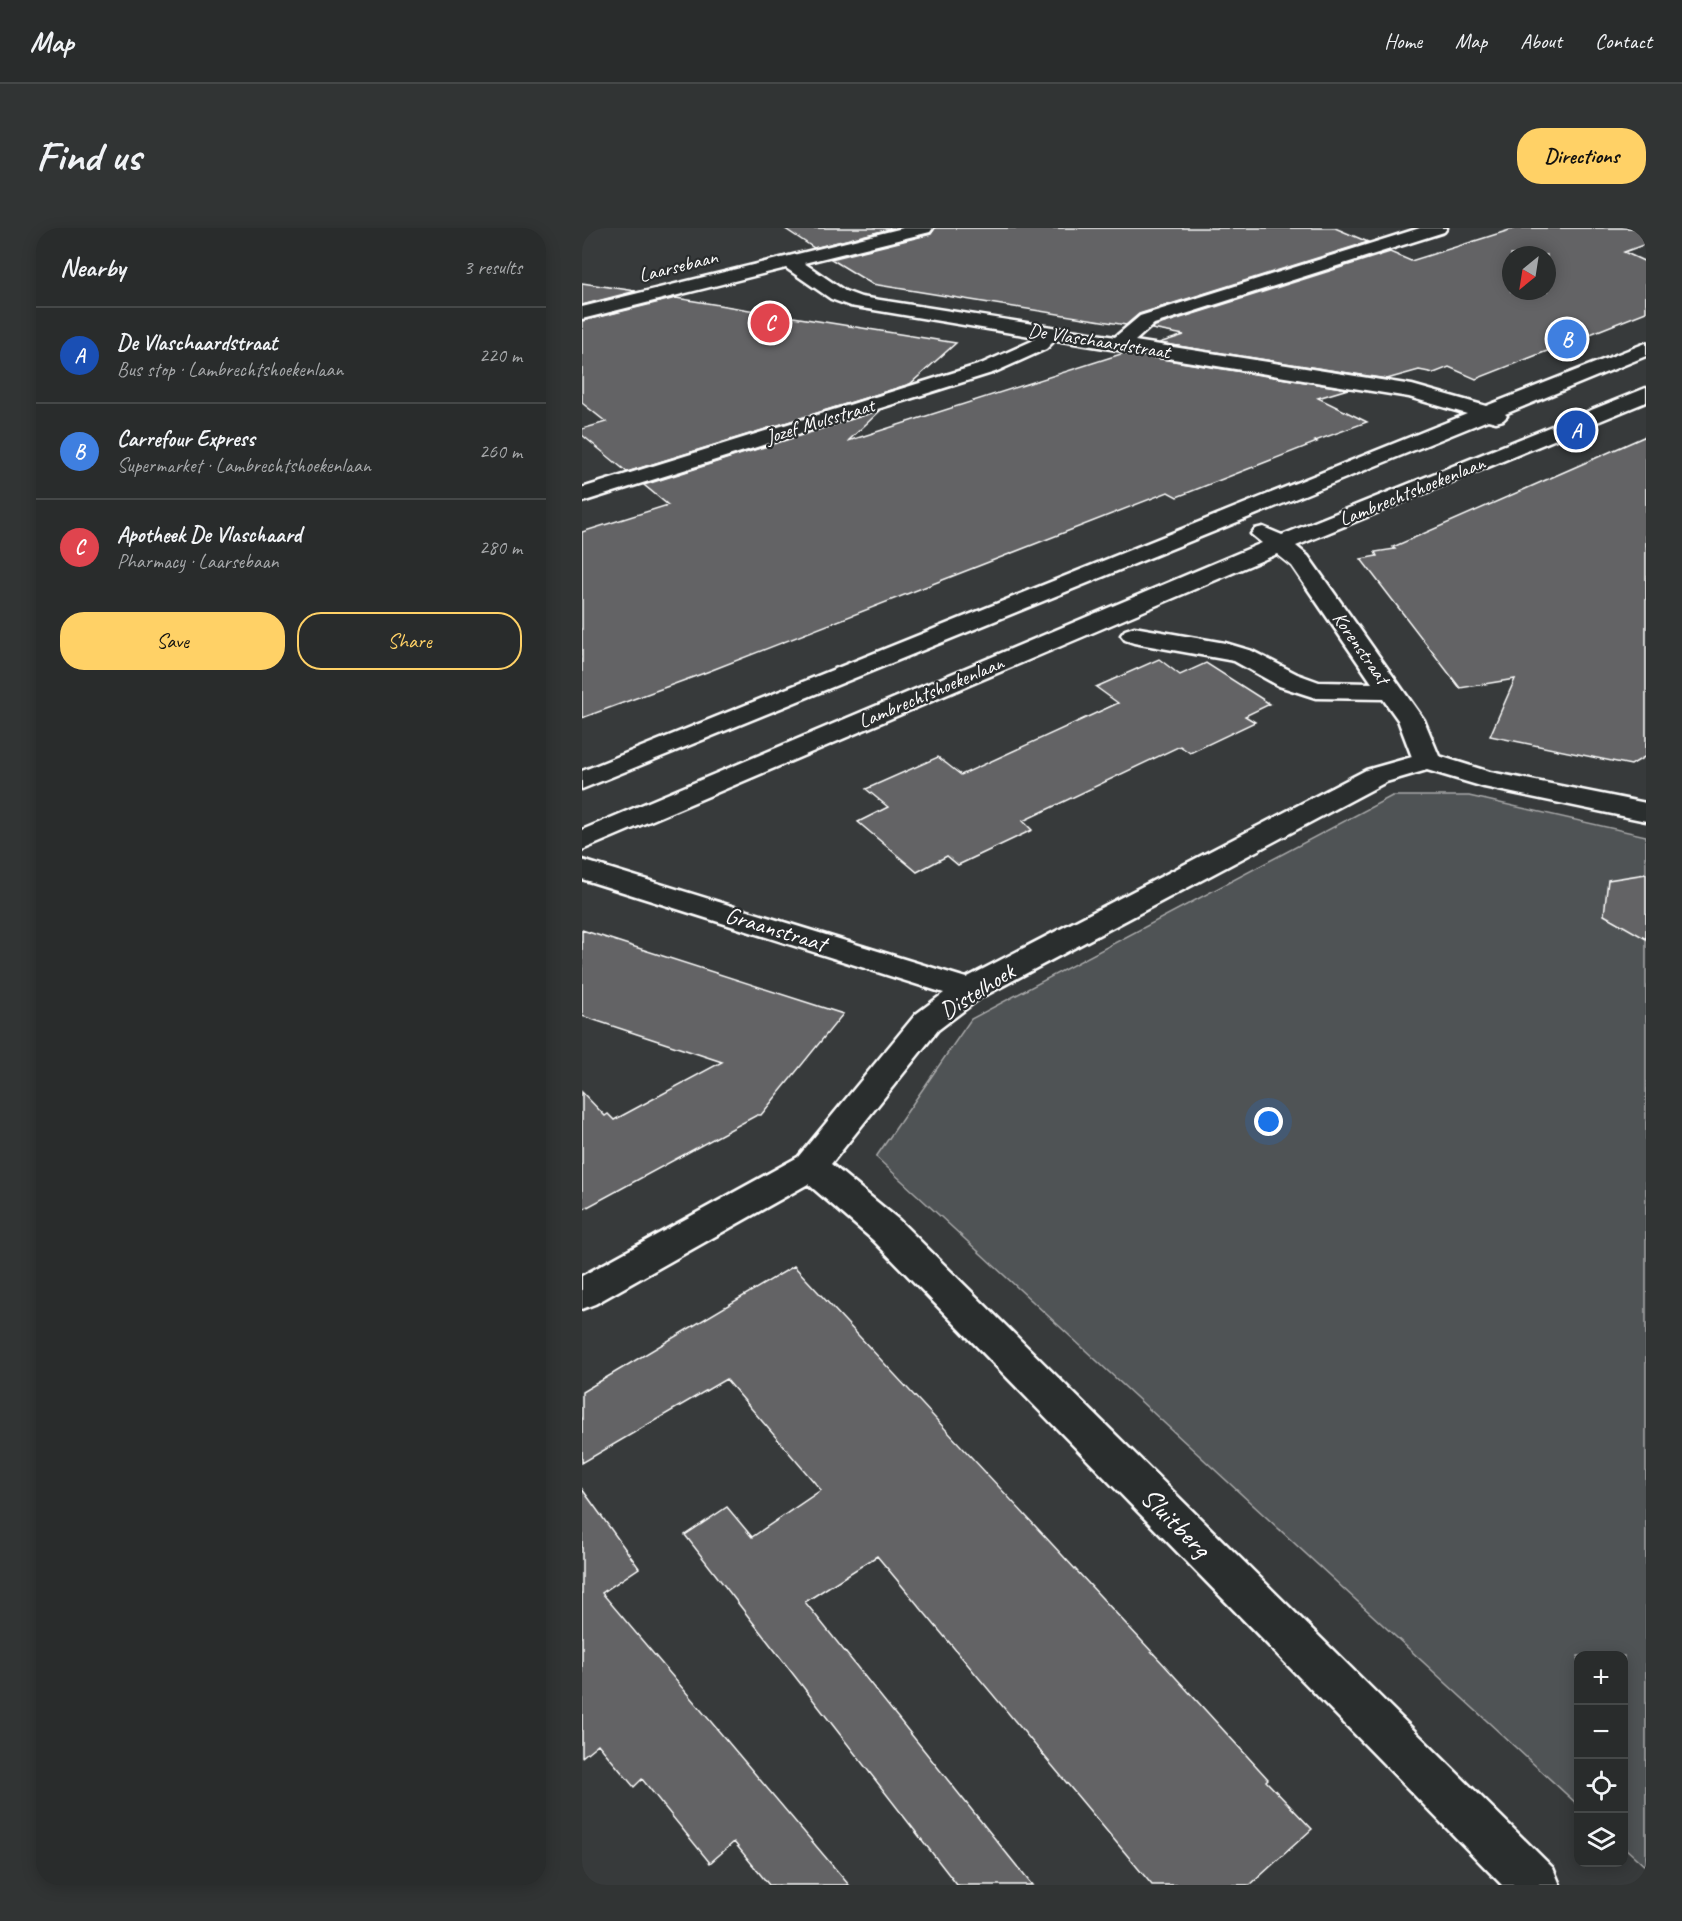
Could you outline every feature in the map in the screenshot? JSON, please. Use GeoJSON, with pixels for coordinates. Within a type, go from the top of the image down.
{"type":"FeatureCollection","features":[{"type":"Feature","properties":{"kind":"street","name":"Laarsebaan"},"geometry":{"type":"LineString","coordinates":[[582,313],[924,228]]}},
{"type":"Feature","properties":{"kind":"street"},"geometry":{"type":"LineString","coordinates":[[1120,344],[1147,320],[1438,228]]}},
{"type":"Feature","properties":{"kind":"street","name":"De Vlaschaardstraat"},"geometry":{"type":"LineString","coordinates":[[788,261],[838,295],[857,302],[1412,391],[1489,413]]}},
{"type":"Feature","properties":{"kind":"street","name":"Jozef Mulsstraat"},"geometry":{"type":"LineString","coordinates":[[582,495],[988,368],[1039,345],[1051,333]]}},
{"type":"Feature","properties":{"kind":"street","name":"Lambrechtshoekenlaan"},"geometry":{"type":"LineString","coordinates":[[582,781],[1646,349]]}},
{"type":"Feature","properties":{"kind":"street","name":"Lambrechtshoekenlaan"},"geometry":{"type":"LineString","coordinates":[[582,841],[1280,544],[1525,430],[1646,394]]}},
{"type":"Feature","properties":{"kind":"street"},"geometry":{"type":"LineString","coordinates":[[1489,413],[1525,430]]}},
{"type":"Feature","properties":{"kind":"street"},"geometry":{"type":"LineString","coordinates":[[1233,517],[1280,544]]}},
{"type":"Feature","properties":{"kind":"street","name":"Korenstraat"},"geometry":{"type":"LineString","coordinates":[[1280,544],[1300,561],[1411,720],[1427,761]]}},
{"type":"Feature","properties":{"kind":"street"},"geometry":{"type":"LineString","coordinates":[[1134,635],[1234,653],[1279,676],[1316,690],[1391,691]]}},
{"type":"Feature","properties":{"kind":"street"},"geometry":{"type":"LineString","coordinates":[[1427,761],[1485,779],[1646,812]]}},
{"type":"Feature","properties":{"kind":"street","name":"Distelhoek"},"geometry":{"type":"LineString","coordinates":[[582,1294],[810,1166],[927,1022],[969,990],[1376,776],[1427,761]]}},
{"type":"Feature","properties":{"kind":"street","name":"Graanstraat"},"geometry":{"type":"LineString","coordinates":[[582,868],[969,990]]}},
{"type":"Feature","properties":{"kind":"street","name":"Sluitberg"},"geometry":{"type":"LineString","coordinates":[[810,1166],[886,1230],[1536,1885]]}},
{"type":"Feature","properties":{"kind":"shaded area"},"geometry":{"type":"Polygon","coordinates":[[[1392,796],[1469,796],[1646,836],[1646,1867],[1628,1851],[1628,1651],[1574,1651],[1574,1801],[876,1157],[971,1019],[1392,796]]]}},
{"type":"Feature","properties":{"kind":"building"},"geometry":{"type":"Polygon","coordinates":[[[784,228],[894,228],[814,248],[784,228]]]}},
{"type":"Feature","properties":{"kind":"building"},"geometry":{"type":"Polygon","coordinates":[[[935,228],[1335,228],[1368,242],[1139,314],[1126,325],[872,284],[831,259],[931,234],[935,228]]]}},
{"type":"Feature","properties":{"kind":"building"},"geometry":{"type":"Polygon","coordinates":[[[1516,228],[1646,228],[1646,244],[1624,252],[1646,262],[1646,312],[1476,379],[1449,367],[1434,373],[1419,370],[1387,379],[1159,343],[1184,335],[1152,329],[1155,326],[1390,252],[1411,261],[1516,228]]]}},
{"type":"Feature","properties":{"kind":"building"},"geometry":{"type":"Polygon","coordinates":[[[582,283],[636,291],[582,305],[582,283]]]}},
{"type":"Feature","properties":{"kind":"building"},"geometry":{"type":"Polygon","coordinates":[[[676,298],[956,343],[910,384],[627,472],[582,435],[582,429],[606,422],[582,403],[582,321],[676,298]]]}},
{"type":"Feature","properties":{"kind":"building"},"geometry":{"type":"Polygon","coordinates":[[[1124,353],[1348,389],[1318,398],[1367,422],[1177,497],[1168,492],[707,672],[582,718],[582,532],[668,505],[644,485],[881,410],[848,441],[1124,353]]]}},
{"type":"Feature","properties":{"kind":"building"},"geometry":{"type":"Polygon","coordinates":[[[1646,436],[1646,756],[1631,765],[1490,736],[1515,679],[1460,688],[1361,559],[1377,556],[1375,552],[1395,549],[1393,547],[1646,436]]]}},
{"type":"Feature","properties":{"kind":"building"},"geometry":{"type":"Polygon","coordinates":[[[1159,659],[1180,675],[1206,663],[1270,704],[1245,716],[1255,722],[1190,753],[1180,746],[1023,821],[1032,830],[958,865],[947,856],[917,872],[858,822],[888,807],[866,789],[938,757],[961,775],[1118,703],[1096,687],[1159,659]]]}},
{"type":"Feature","properties":{"kind":"building"},"geometry":{"type":"Polygon","coordinates":[[[1646,874],[1646,939],[1604,915],[1608,880],[1646,874]]]}},
{"type":"Feature","properties":{"kind":"building"},"geometry":{"type":"Polygon","coordinates":[[[582,930],[843,1014],[761,1115],[757,1115],[582,1210],[582,1092],[605,1116],[608,1114],[614,1120],[722,1062],[582,1016],[582,930]]]}},
{"type":"Feature","properties":{"kind":"building"},"geometry":{"type":"Polygon","coordinates":[[[794,1266],[1166,1667],[1268,1779],[1266,1781],[1312,1829],[1250,1885],[1152,1885],[877,1556],[805,1602],[1032,1885],[957,1885],[685,1535],[727,1507],[752,1537],[821,1490],[726,1379],[582,1463],[582,1392],[794,1266]]]}},
{"type":"Feature","properties":{"kind":"building"},"geometry":{"type":"Polygon","coordinates":[[[582,1489],[639,1568],[602,1593],[849,1885],[769,1885],[734,1842],[710,1863],[642,1779],[634,1787],[598,1744],[582,1757],[582,1489]]]}},
{"type":"Feature","properties":{"kind":"place","name":"Apotheek De Vlaschaard"},"geometry":{"type":"Point","coordinates":[770,323]}},
{"type":"Feature","properties":{"kind":"place","name":"Carrefour Express"},"geometry":{"type":"Point","coordinates":[1567,339]}},
{"type":"Feature","properties":{"kind":"place","name":"De Vlaschaardstraat"},"geometry":{"type":"Point","coordinates":[1576,430]}}]}
